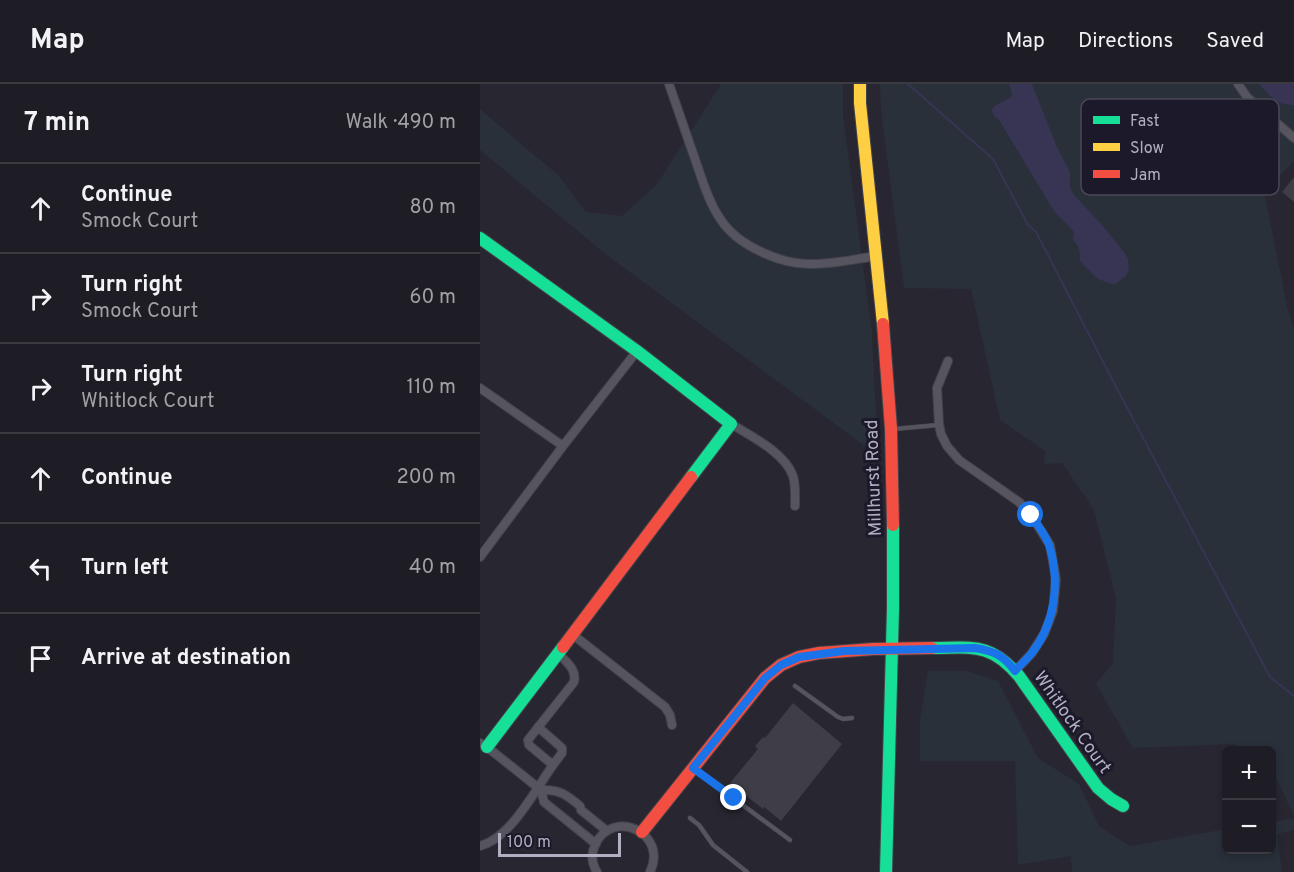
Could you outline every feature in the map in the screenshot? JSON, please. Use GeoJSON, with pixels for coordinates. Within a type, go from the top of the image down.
{"type":"FeatureCollection","features":[{"type":"Feature","properties":{"kind":"street"},"geometry":{"type":"LineString","coordinates":[[669,84],[709,200],[722,222],[732,232],[762,253],[796,263],[812,264],[876,256]]}},
{"type":"Feature","properties":{"kind":"street","name":"Millhurst Road"},"geometry":{"type":"LineString","coordinates":[[860,84],[860,103],[886,351],[891,429],[893,546],[886,872]]}},
{"type":"Feature","properties":{"kind":"street"},"geometry":{"type":"LineString","coordinates":[[1238,84],[1248,99]]}},
{"type":"Feature","properties":{"kind":"street"},"geometry":{"type":"LineString","coordinates":[[1279,125],[1294,138]]}},
{"type":"Feature","properties":{"kind":"street"},"geometry":{"type":"LineString","coordinates":[[480,238],[637,351],[731,424],[771,450],[788,465],[795,488],[795,506]]}},
{"type":"Feature","properties":{"kind":"street"},"geometry":{"type":"LineString","coordinates":[[480,557],[637,351]]}},
{"type":"Feature","properties":{"kind":"street"},"geometry":{"type":"LineString","coordinates":[[948,361],[937,388],[939,424],[947,446],[959,460],[1019,502],[1031,515],[1050,545],[1056,579],[1053,611],[1038,644],[1015,671]]}},
{"type":"Feature","properties":{"kind":"street"},"geometry":{"type":"LineString","coordinates":[[480,388],[563,446]]}},
{"type":"Feature","properties":{"kind":"street"},"geometry":{"type":"LineString","coordinates":[[596,843],[544,802],[539,789],[483,745],[558,653],[731,424]]}},
{"type":"Feature","properties":{"kind":"street"},"geometry":{"type":"LineString","coordinates":[[572,634],[665,707],[672,725]]}},
{"type":"Feature","properties":{"kind":"street","name":"Whitlock Court"},"geometry":{"type":"LineString","coordinates":[[642,832],[765,678],[781,665],[799,657],[844,651],[975,648],[999,655],[1015,671],[1098,788],[1123,806]]}},
{"type":"Feature","properties":{"kind":"street"},"geometry":{"type":"LineString","coordinates":[[553,765],[529,745],[528,740],[574,682],[576,675],[574,670],[558,653]]}},
{"type":"Feature","properties":{"kind":"street"},"geometry":{"type":"LineString","coordinates":[[480,846],[504,832],[519,816],[562,753],[562,748],[538,727]]}},
{"type":"Feature","properties":{"kind":"street"},"geometry":{"type":"LineString","coordinates":[[539,789],[555,790],[567,795],[580,806],[582,811],[607,831]]}},
{"type":"Feature","properties":{"kind":"street"},"geometry":{"type":"LineString","coordinates":[[572,824],[582,811]]}},
{"type":"Feature","properties":{"kind":"street"},"geometry":{"type":"LineString","coordinates":[[597,872],[592,858],[599,838],[616,827],[626,826],[642,832],[650,841],[654,850],[654,860],[650,872]]}},
{"type":"Feature","properties":{"kind":"lane"},"geometry":{"type":"LineString","coordinates":[[891,429],[939,424]]}},
{"type":"Feature","properties":{"kind":"lane"},"geometry":{"type":"LineString","coordinates":[[795,686],[838,717],[852,718]]}},
{"type":"Feature","properties":{"kind":"lane"},"geometry":{"type":"LineString","coordinates":[[693,768],[790,840]]}},
{"type":"Feature","properties":{"kind":"lane"},"geometry":{"type":"LineString","coordinates":[[690,818],[699,825],[713,845],[747,872]]}},
{"type":"Feature","properties":{"kind":"shaded area"},"geometry":{"type":"Polygon","coordinates":[[[721,84],[843,84],[843,115],[872,333],[878,456],[608,256],[480,150],[480,109],[558,175],[586,212],[622,216],[657,184],[721,84]]]}},
{"type":"Feature","properties":{"kind":"shaded area"},"geometry":{"type":"Polygon","coordinates":[[[880,84],[1294,84],[1294,161],[1279,176],[1279,99],[1081,99],[1081,195],[1265,195],[1288,310],[1294,328],[1294,816],[1276,778],[1276,746],[1237,746],[1234,744],[1133,748],[1096,684],[1113,663],[1116,598],[1094,510],[1062,463],[1044,464],[1045,451],[1000,420],[971,289],[904,288],[881,111],[880,84]]]}},
{"type":"Feature","properties":{"kind":"shaded area"},"geometry":{"type":"Polygon","coordinates":[[[1009,84],[1032,84],[1057,147],[1070,172],[1070,187],[1128,259],[1129,270],[1126,276],[1114,285],[1098,279],[1080,261],[1080,252],[1073,240],[1074,232],[1054,211],[999,120],[993,115],[992,109],[995,106],[1011,97],[1009,84]]]}},
{"type":"Feature","properties":{"kind":"shaded area"},"geometry":{"type":"Polygon","coordinates":[[[1259,84],[1294,84],[1294,105],[1283,104],[1279,102],[1279,99],[1270,96],[1259,84]]]}},
{"type":"Feature","properties":{"kind":"shaded area"},"geometry":{"type":"Polygon","coordinates":[[[928,671],[967,671],[998,681],[1038,758],[1079,784],[1099,826],[1130,846],[1222,830],[1222,854],[1276,854],[1276,821],[1294,818],[1294,830],[1277,834],[1282,872],[1072,872],[1071,856],[1018,865],[1015,761],[920,761],[920,719],[928,671]]]}},
{"type":"Feature","properties":{"kind":"building"},"geometry":{"type":"Polygon","coordinates":[[[1294,177],[1294,202],[1282,192],[1294,177]]]}},
{"type":"Feature","properties":{"kind":"building"},"geometry":{"type":"Polygon","coordinates":[[[793,703],[842,744],[781,821],[730,783],[758,749],[755,746],[763,737],[765,738],[793,703]]]}},
{"type":"Feature","properties":{"kind":"waterway"},"geometry":{"type":"LineString","coordinates":[[908,84],[993,159],[1028,225],[1036,232],[1270,677],[1294,696]]}},
{"type":"Feature","properties":{"kind":"traffic: fast"},"geometry":{"type":"LineString","coordinates":[[480,238],[637,351],[731,424],[691,477]]}},
{"type":"Feature","properties":{"kind":"traffic: fast"},"geometry":{"type":"LineString","coordinates":[[886,872],[893,525]]}},
{"type":"Feature","properties":{"kind":"traffic: fast"},"geometry":{"type":"LineString","coordinates":[[487,747],[563,647]]}},
{"type":"Feature","properties":{"kind":"traffic: fast"},"geometry":{"type":"LineString","coordinates":[[932,648],[980,649],[990,652],[1009,665],[1098,788],[1123,806]]}},
{"type":"Feature","properties":{"kind":"traffic: slow"},"geometry":{"type":"LineString","coordinates":[[860,84],[860,103],[883,324]]}},
{"type":"Feature","properties":{"kind":"traffic: jam"},"geometry":{"type":"LineString","coordinates":[[883,324],[891,429],[893,525]]}},
{"type":"Feature","properties":{"kind":"traffic: jam"},"geometry":{"type":"LineString","coordinates":[[563,647],[691,477]]}},
{"type":"Feature","properties":{"kind":"traffic: jam"},"geometry":{"type":"LineString","coordinates":[[642,832],[765,678],[781,665],[799,657],[819,653],[932,648]]}},
{"type":"Feature","properties":{"kind":"route"},"geometry":{"type":"LineString","coordinates":[[734,798],[693,768],[765,678],[781,665],[799,657],[819,653],[975,648],[999,655],[1015,671],[1032,653],[1044,634],[1053,611],[1056,579],[1050,545],[1031,515]]}}]}
